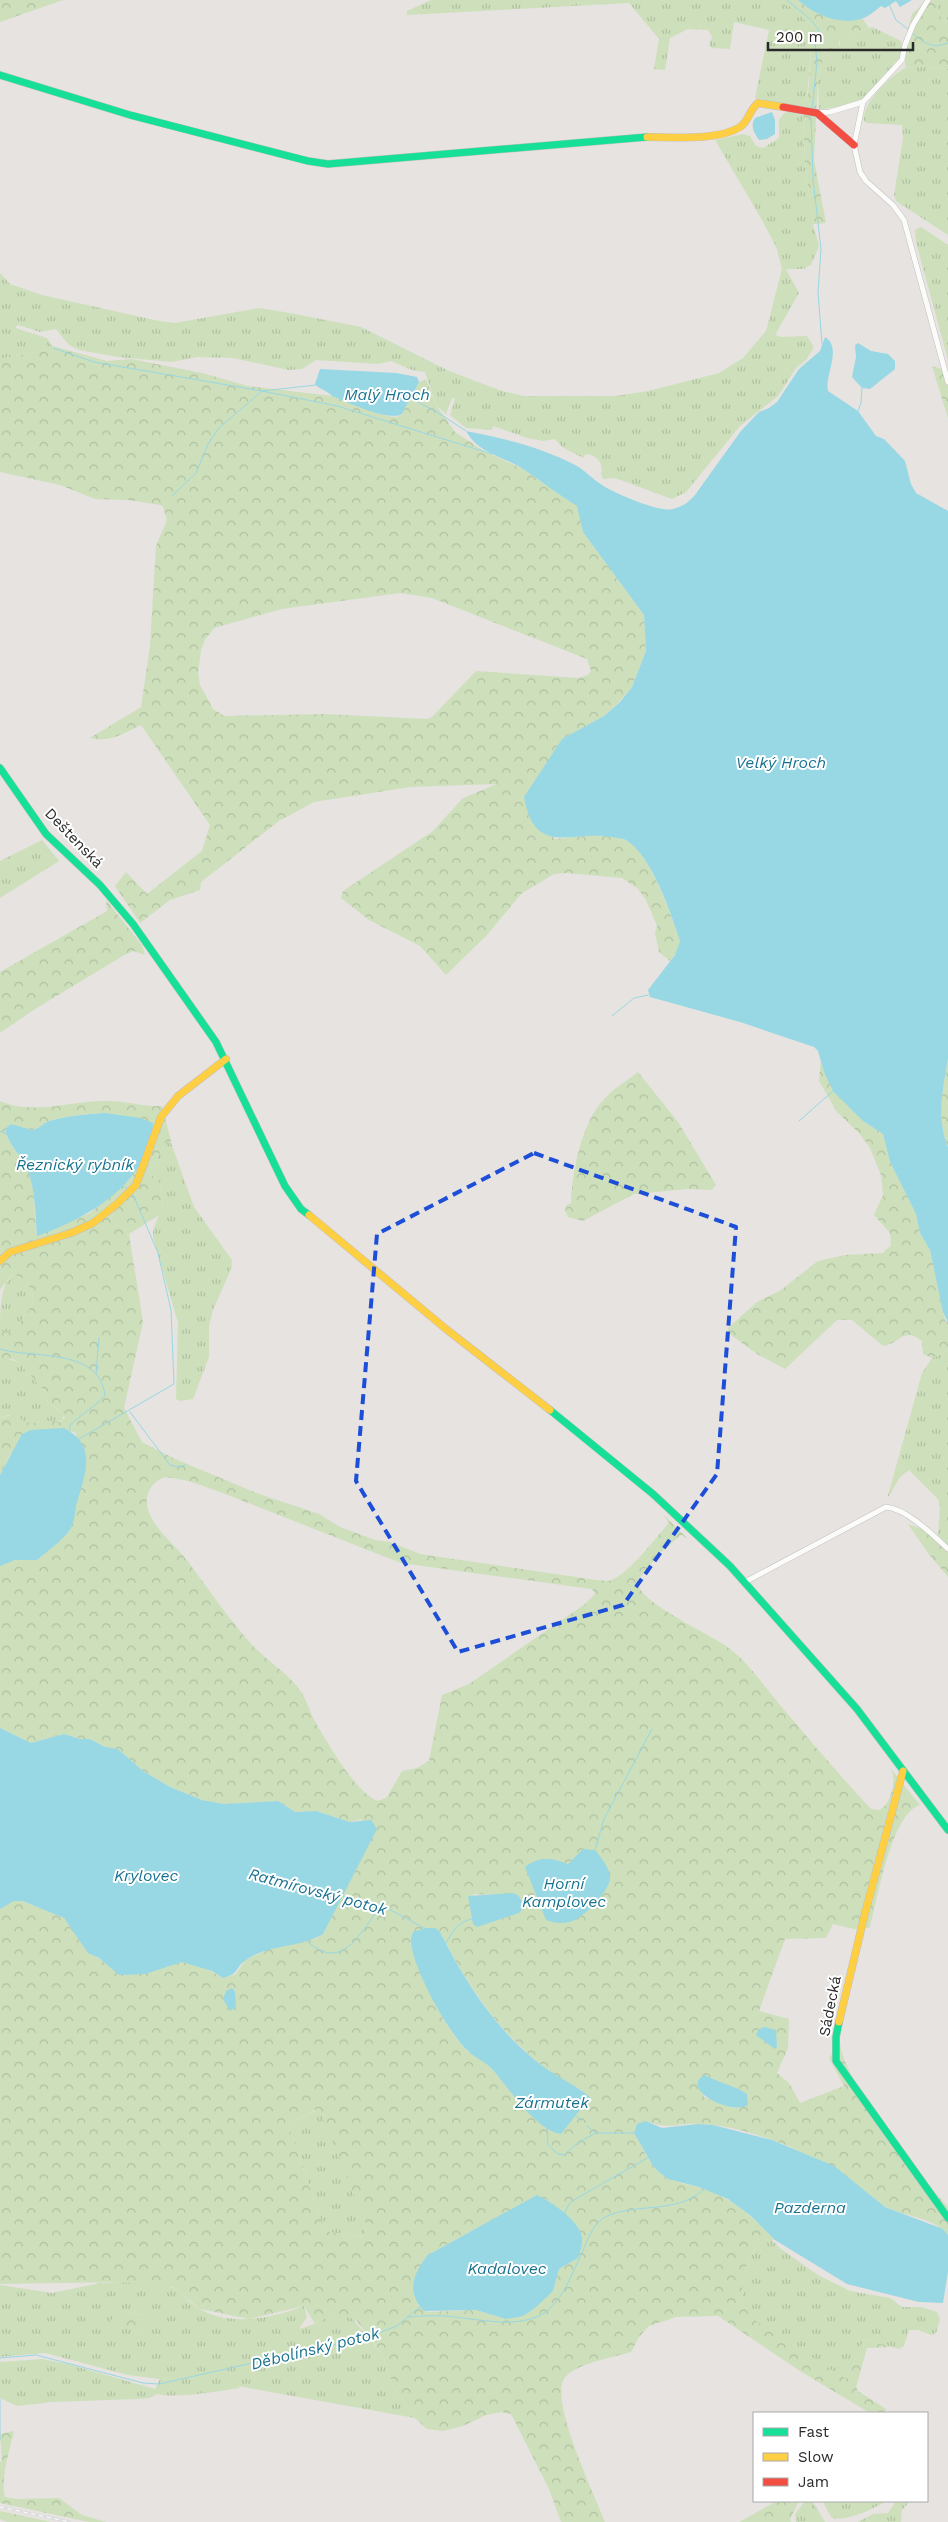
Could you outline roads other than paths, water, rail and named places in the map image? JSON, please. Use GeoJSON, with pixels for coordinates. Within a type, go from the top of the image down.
{"type":"FeatureCollection","features":[{"type":"Feature","properties":{"kind":"street"},"geometry":{"type":"LineString","coordinates":[[928,0],[912,27],[902,60],[863,102],[854,145],[860,172],[866,182],[894,205],[904,220],[948,382]]}},
{"type":"Feature","properties":{"kind":"street"},"geometry":{"type":"LineString","coordinates":[[0,75],[140,117],[308,162],[328,164],[632,138],[722,135],[740,127],[745,122],[750,108],[758,103],[817,113],[863,102]]}},
{"type":"Feature","properties":{"kind":"street"},"geometry":{"type":"LineString","coordinates":[[817,113],[854,145]]}},
{"type":"Feature","properties":{"kind":"street","name":"Deštenská"},"geometry":{"type":"LineString","coordinates":[[0,768],[46,834],[100,885],[133,924],[226,1059],[285,1186],[301,1209],[446,1329],[576,1430],[653,1494],[745,1582],[857,1710],[948,1830]]}},
{"type":"Feature","properties":{"kind":"street"},"geometry":{"type":"LineString","coordinates":[[0,1261],[10,1252],[24,1246],[71,1233],[93,1223],[118,1203],[136,1185],[161,1117],[178,1096],[226,1059]]}},
{"type":"Feature","properties":{"kind":"street"},"geometry":{"type":"LineString","coordinates":[[745,1582],[886,1507],[892,1507],[918,1523],[948,1549]]}},
{"type":"Feature","properties":{"kind":"street","name":"Sádecká"},"geometry":{"type":"LineString","coordinates":[[903,1771],[865,1913],[839,2027],[836,2061],[948,2218]]}},
{"type":"Feature","properties":{"kind":"water"},"geometry":{"type":"Polygon","coordinates":[[[798,0],[912,0],[900,7],[896,1],[885,8],[881,6],[864,18],[844,21],[819,14],[798,0]]]}},
{"type":"Feature","properties":{"kind":"water"},"geometry":{"type":"Polygon","coordinates":[[[772,112],[775,120],[775,134],[767,139],[759,140],[753,129],[755,118],[772,112]]]}},
{"type":"Feature","properties":{"kind":"water","name":"Velký Hroch"},"geometry":{"type":"Polygon","coordinates":[[[825,337],[833,348],[827,385],[828,391],[858,411],[876,436],[884,439],[905,461],[911,484],[916,493],[948,511],[948,1058],[941,1114],[944,1136],[948,1147],[948,1323],[943,1312],[930,1250],[920,1233],[916,1214],[890,1162],[883,1134],[863,1121],[833,1091],[824,1072],[818,1051],[814,1047],[740,1022],[650,997],[648,990],[675,955],[680,941],[659,886],[644,859],[635,848],[623,839],[596,836],[557,837],[546,835],[537,828],[529,816],[524,797],[562,739],[604,716],[620,702],[632,687],[646,651],[644,615],[583,532],[577,506],[523,469],[484,450],[471,439],[466,431],[508,440],[549,453],[579,467],[598,483],[616,493],[658,508],[673,509],[685,504],[695,495],[741,431],[759,412],[777,402],[799,369],[820,351],[825,337]]]}},
{"type":"Feature","properties":{"kind":"water"},"geometry":{"type":"Polygon","coordinates":[[[858,343],[871,351],[888,354],[895,361],[895,369],[870,389],[862,388],[852,377],[856,357],[855,345],[858,343]]]}},
{"type":"Feature","properties":{"kind":"water","name":"Malý Hroch"},"geometry":{"type":"Polygon","coordinates":[[[320,369],[396,373],[417,377],[419,382],[402,414],[396,416],[388,415],[347,402],[319,388],[315,384],[320,369]]]}},
{"type":"Feature","properties":{"kind":"water","name":"Řeznický rybník"},"geometry":{"type":"Polygon","coordinates":[[[105,1113],[140,1118],[153,1123],[149,1145],[140,1164],[128,1181],[113,1196],[76,1219],[37,1236],[35,1202],[30,1177],[9,1140],[5,1129],[11,1124],[32,1130],[56,1119],[105,1113]]]}},
{"type":"Feature","properties":{"kind":"water"},"geometry":{"type":"Polygon","coordinates":[[[64,1428],[81,1443],[85,1451],[86,1460],[86,1470],[72,1525],[64,1537],[37,1560],[15,1560],[0,1566],[0,1475],[22,1434],[31,1430],[64,1428]]]}},
{"type":"Feature","properties":{"kind":"water","name":"Krylovec"},"geometry":{"type":"Polygon","coordinates":[[[0,1728],[31,1743],[64,1734],[80,1739],[90,1739],[105,1747],[118,1749],[143,1771],[170,1787],[202,1800],[224,1804],[278,1801],[295,1812],[316,1811],[350,1822],[371,1820],[377,1829],[323,1934],[304,1942],[264,1951],[246,1960],[235,1972],[223,1978],[212,1971],[182,1962],[145,1974],[119,1975],[99,1958],[88,1953],[64,1918],[23,1901],[14,1901],[0,1909],[0,1728]]]}},
{"type":"Feature","properties":{"kind":"water","name":"Horní Kamplovec"},"geometry":{"type":"Polygon","coordinates":[[[583,1849],[595,1850],[602,1859],[610,1877],[606,1889],[595,1904],[575,1920],[560,1923],[546,1920],[525,1867],[530,1863],[546,1859],[568,1864],[583,1849]]]}},
{"type":"Feature","properties":{"kind":"water"},"geometry":{"type":"Polygon","coordinates":[[[512,1893],[518,1895],[525,1906],[519,1913],[477,1927],[473,1924],[468,1896],[512,1893]]]}},
{"type":"Feature","properties":{"kind":"water","name":"Zármutek"},"geometry":{"type":"Polygon","coordinates":[[[426,1928],[435,1928],[440,1932],[459,1968],[481,2002],[521,2048],[543,2066],[590,2097],[561,2134],[551,2131],[532,2117],[492,2069],[468,2051],[451,2030],[433,2000],[413,1955],[411,1938],[413,1932],[426,1928]]]}},
{"type":"Feature","properties":{"kind":"water"},"geometry":{"type":"Polygon","coordinates":[[[232,1988],[235,1992],[236,2007],[230,2011],[223,1999],[226,1991],[232,1988]]]}},
{"type":"Feature","properties":{"kind":"water"},"geometry":{"type":"Polygon","coordinates":[[[764,2027],[776,2030],[777,2047],[775,2049],[756,2035],[758,2030],[764,2027]]]}},
{"type":"Feature","properties":{"kind":"water"},"geometry":{"type":"Polygon","coordinates":[[[705,2075],[747,2094],[748,2105],[730,2107],[710,2099],[698,2087],[698,2080],[705,2075]]]}},
{"type":"Feature","properties":{"kind":"water","name":"Pazderna"},"geometry":{"type":"Polygon","coordinates":[[[646,2121],[662,2128],[698,2124],[713,2125],[772,2140],[834,2166],[885,2207],[943,2229],[948,2235],[948,2271],[943,2303],[919,2302],[847,2284],[775,2240],[751,2216],[728,2199],[699,2187],[668,2179],[653,2166],[634,2133],[637,2124],[646,2121]]]}},
{"type":"Feature","properties":{"kind":"water","name":"Kadalovec"},"geometry":{"type":"Polygon","coordinates":[[[537,2195],[566,2214],[582,2235],[582,2244],[578,2258],[559,2269],[553,2291],[535,2308],[523,2316],[506,2319],[476,2310],[424,2311],[418,2304],[413,2290],[415,2276],[428,2255],[537,2195]]]}},
{"type":"Feature","properties":{"kind":"waterway"},"geometry":{"type":"LineString","coordinates":[[787,0],[811,20],[819,30],[815,44],[817,62],[812,109]]}},
{"type":"Feature","properties":{"kind":"waterway"},"geometry":{"type":"LineString","coordinates":[[889,4],[896,20],[909,30]]}},
{"type":"Feature","properties":{"kind":"waterway"},"geometry":{"type":"LineString","coordinates":[[912,33],[928,44],[937,46],[948,43]]}},
{"type":"Feature","properties":{"kind":"waterway"},"geometry":{"type":"LineString","coordinates":[[811,116],[813,179],[821,249],[818,292],[822,344]]}},
{"type":"Feature","properties":{"kind":"waterway"},"geometry":{"type":"LineString","coordinates":[[53,348],[94,362],[262,391],[316,385]]}},
{"type":"Feature","properties":{"kind":"waterway"},"geometry":{"type":"LineString","coordinates":[[858,411],[861,403],[862,388]]}},
{"type":"Feature","properties":{"kind":"waterway"},"geometry":{"type":"LineString","coordinates":[[172,496],[196,473],[208,444],[219,428],[262,391],[337,406],[492,454]]}},
{"type":"Feature","properties":{"kind":"waterway"},"geometry":{"type":"LineString","coordinates":[[408,397],[437,412],[466,431]]}},
{"type":"Feature","properties":{"kind":"waterway"},"geometry":{"type":"LineString","coordinates":[[612,1016],[634,998],[648,995]]}},
{"type":"Feature","properties":{"kind":"waterway"},"geometry":{"type":"LineString","coordinates":[[799,1121],[833,1091]]}},
{"type":"Feature","properties":{"kind":"waterway"},"geometry":{"type":"LineString","coordinates":[[0,1131],[6,1134]]}},
{"type":"Feature","properties":{"kind":"waterway"},"geometry":{"type":"LineString","coordinates":[[121,1186],[129,1189]]}},
{"type":"Feature","properties":{"kind":"waterway"},"geometry":{"type":"LineString","coordinates":[[79,1439],[174,1384],[171,1310],[158,1253],[132,1192]]}},
{"type":"Feature","properties":{"kind":"waterway"},"geometry":{"type":"LineString","coordinates":[[96,1374],[99,1338]]}},
{"type":"Feature","properties":{"kind":"waterway"},"geometry":{"type":"LineString","coordinates":[[0,1349],[62,1358],[78,1362],[91,1369],[100,1380],[105,1395],[70,1425],[70,1431]]}},
{"type":"Feature","properties":{"kind":"waterway"},"geometry":{"type":"LineString","coordinates":[[130,1412],[170,1465],[179,1467],[185,1465]]}},
{"type":"Feature","properties":{"kind":"waterway"},"geometry":{"type":"LineString","coordinates":[[595,1850],[604,1819],[652,1729]]}},
{"type":"Feature","properties":{"kind":"waterway","name":"Ratmírovský potok"},"geometry":{"type":"LineString","coordinates":[[341,1895],[355,1902],[385,1907],[426,1929]]}},
{"type":"Feature","properties":{"kind":"waterway"},"geometry":{"type":"LineString","coordinates":[[524,1905],[537,1900]]}},
{"type":"Feature","properties":{"kind":"waterway"},"geometry":{"type":"LineString","coordinates":[[306,1940],[318,1949],[330,1953],[339,1952],[357,1939],[379,1908]]}},
{"type":"Feature","properties":{"kind":"waterway"},"geometry":{"type":"LineString","coordinates":[[446,1943],[459,1925],[472,1919]]}},
{"type":"Feature","properties":{"kind":"waterway","name":"Ratmírovský potok"},"geometry":{"type":"LineString","coordinates":[[575,2115],[582,2121]]}},
{"type":"Feature","properties":{"kind":"waterway","name":"Ratmírovský potok"},"geometry":{"type":"LineString","coordinates":[[587,2126],[596,2133],[634,2133]]}},
{"type":"Feature","properties":{"kind":"waterway"},"geometry":{"type":"LineString","coordinates":[[547,2128],[548,2145],[558,2154],[564,2155],[579,2142],[596,2133]]}},
{"type":"Feature","properties":{"kind":"waterway","name":"Děbolínský potok"},"geometry":{"type":"LineString","coordinates":[[564,2214],[569,2204],[574,2200],[649,2157]]}},
{"type":"Feature","properties":{"kind":"waterway"},"geometry":{"type":"LineString","coordinates":[[409,2317],[440,2316],[506,2322],[530,2319],[541,2315],[554,2304],[564,2290],[589,2236],[600,2220],[630,2210],[683,2202],[705,2188]]}},
{"type":"Feature","properties":{"kind":"waterway","name":"Děbolínský potok"},"geometry":{"type":"LineString","coordinates":[[0,2358],[36,2355],[143,2383],[159,2384],[368,2337],[397,2326],[421,2306]]}},
{"type":"Feature","properties":{"kind":"waterway"},"geometry":{"type":"LineString","coordinates":[[0,2399],[0,2440]]}},
{"type":"Feature","properties":{"kind":"railway"},"geometry":{"type":"LineString","coordinates":[[0,2507],[70,2522]]}}]}
